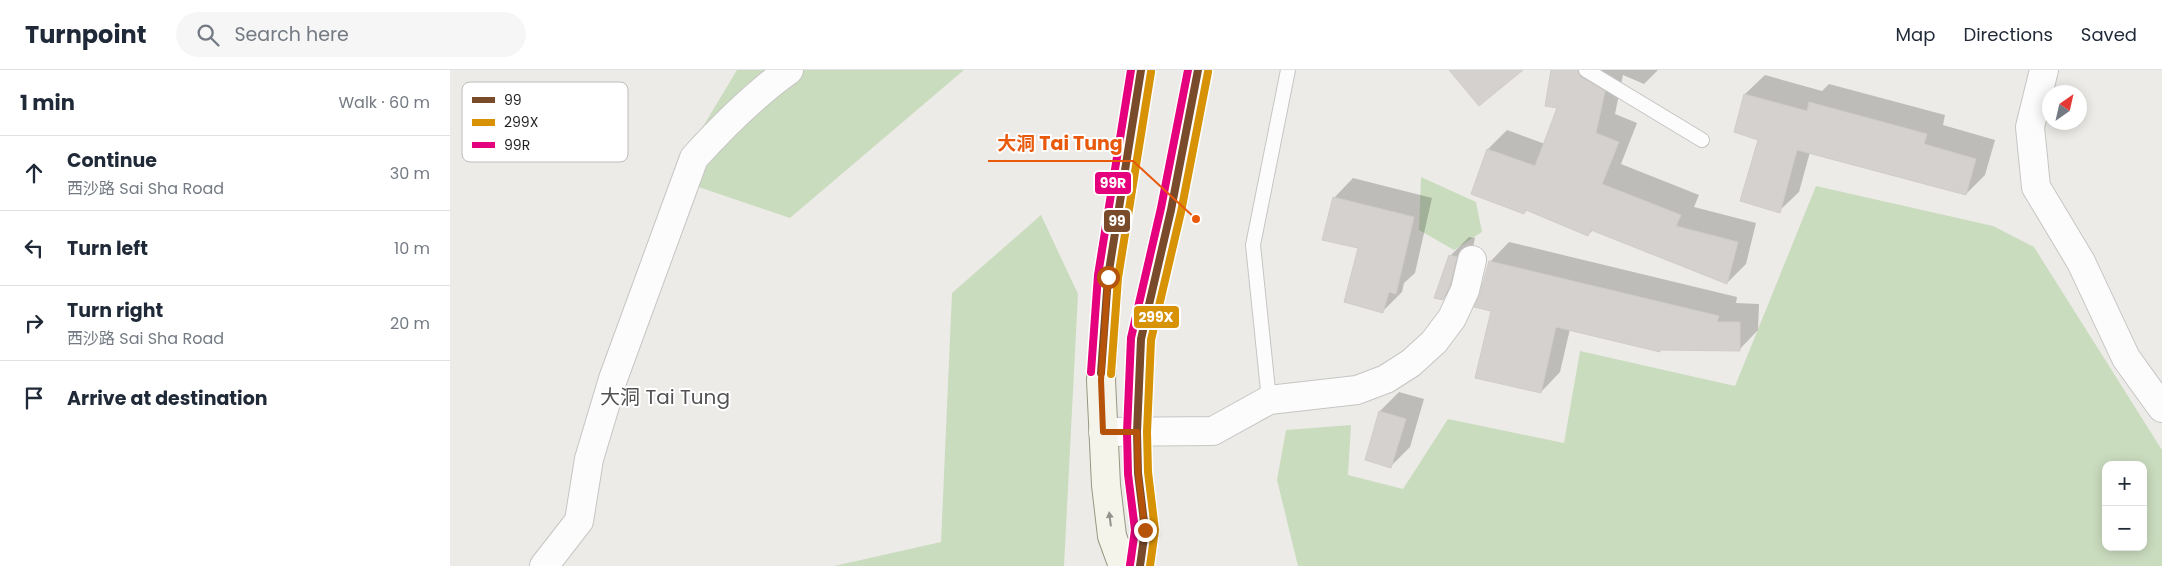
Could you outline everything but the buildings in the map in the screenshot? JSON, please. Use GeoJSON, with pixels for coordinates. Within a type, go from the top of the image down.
{"type":"FeatureCollection","features":[{"type":"Feature","properties":{"kind":"main road"},"geometry":{"type":"LineString","coordinates":[[1123,566],[1112,536],[1106,485],[1101,380],[1108,277],[1141,70]]}},
{"type":"Feature","properties":{"kind":"main road"},"geometry":{"type":"LineString","coordinates":[[1140,566],[1145,530],[1138,473],[1137,432],[1141,339],[1171,210],[1198,70]]}},
{"type":"Feature","properties":{"kind":"street"},"geometry":{"type":"LineString","coordinates":[[544,566],[579,520],[589,459],[613,379],[694,158],[730,120],[772,82],[789,70]]}},
{"type":"Feature","properties":{"kind":"street"},"geometry":{"type":"LineString","coordinates":[[2044,70],[2030,127],[2036,187],[2081,262],[2126,358],[2162,408]]}},
{"type":"Feature","properties":{"kind":"street"},"geometry":{"type":"LineString","coordinates":[[1103,432],[1213,430],[1269,400],[1356,390],[1386,379],[1411,363],[1434,342],[1452,318],[1465,290],[1472,260]]}},
{"type":"Feature","properties":{"kind":"lane"},"geometry":{"type":"LineString","coordinates":[[1269,400],[1253,245],[1288,70]]}},
{"type":"Feature","properties":{"kind":"lane"},"geometry":{"type":"LineString","coordinates":[[1586,70],[1702,140]]}},
{"type":"Feature","properties":{"kind":"green space"},"geometry":{"type":"Polygon","coordinates":[[[737,70],[964,70],[790,218],[672,178],[737,70]]]}},
{"type":"Feature","properties":{"kind":"green space"},"geometry":{"type":"Polygon","coordinates":[[[1421,177],[1476,202],[1482,232],[1454,250],[1419,230],[1421,177]]]}},
{"type":"Feature","properties":{"kind":"green space"},"geometry":{"type":"Polygon","coordinates":[[[1816,186],[1993,226],[2034,247],[2162,450],[2162,566],[1298,566],[1277,480],[1286,430],[1351,425],[1348,475],[1403,489],[1448,419],[1564,443],[1580,351],[1735,386],[1816,186]]]}},
{"type":"Feature","properties":{"kind":"green space"},"geometry":{"type":"Polygon","coordinates":[[[1041,215],[1078,294],[1064,566],[834,566],[941,542],[952,293],[1041,215]]]}},
{"type":"Feature","properties":{"kind":"transit line","name":"99R"},"geometry":{"type":"LineString","coordinates":[[1091,372],[1098,275],[1131,70]]}},
{"type":"Feature","properties":{"kind":"transit line","name":"99"},"geometry":{"type":"LineString","coordinates":[[1101,373],[1108,277],[1141,70]]}},
{"type":"Feature","properties":{"kind":"transit line","name":"99R"},"geometry":{"type":"LineString","coordinates":[[1130,565],[1135,530],[1128,474],[1127,432],[1131,338],[1161,208],[1188,70]]}},
{"type":"Feature","properties":{"kind":"transit line","name":"99"},"geometry":{"type":"LineString","coordinates":[[1140,566],[1145,530],[1138,473],[1137,432],[1141,339],[1171,210],[1198,70]]}},
{"type":"Feature","properties":{"kind":"transit line","name":"299X"},"geometry":{"type":"LineString","coordinates":[[1111,374],[1118,278],[1151,72]]}},
{"type":"Feature","properties":{"kind":"transit line","name":"299X"},"geometry":{"type":"LineString","coordinates":[[1150,566],[1155,530],[1148,472],[1147,432],[1151,340],[1181,212],[1208,72]]}},
{"type":"Feature","properties":{"kind":"place","name":"大洞 Tai Tung"},"geometry":{"type":"Point","coordinates":[1196,219]}},
{"type":"Feature","properties":{"kind":"district","name":"大洞 Tai Tung"},"geometry":{"type":"Point","coordinates":[665,397]}},
{"type":"Feature","properties":{"kind":"route"},"geometry":{"type":"LineString","coordinates":[[1108,277],[1101,380],[1103,432],[1137,432],[1138,473],[1145,530]]}}]}
